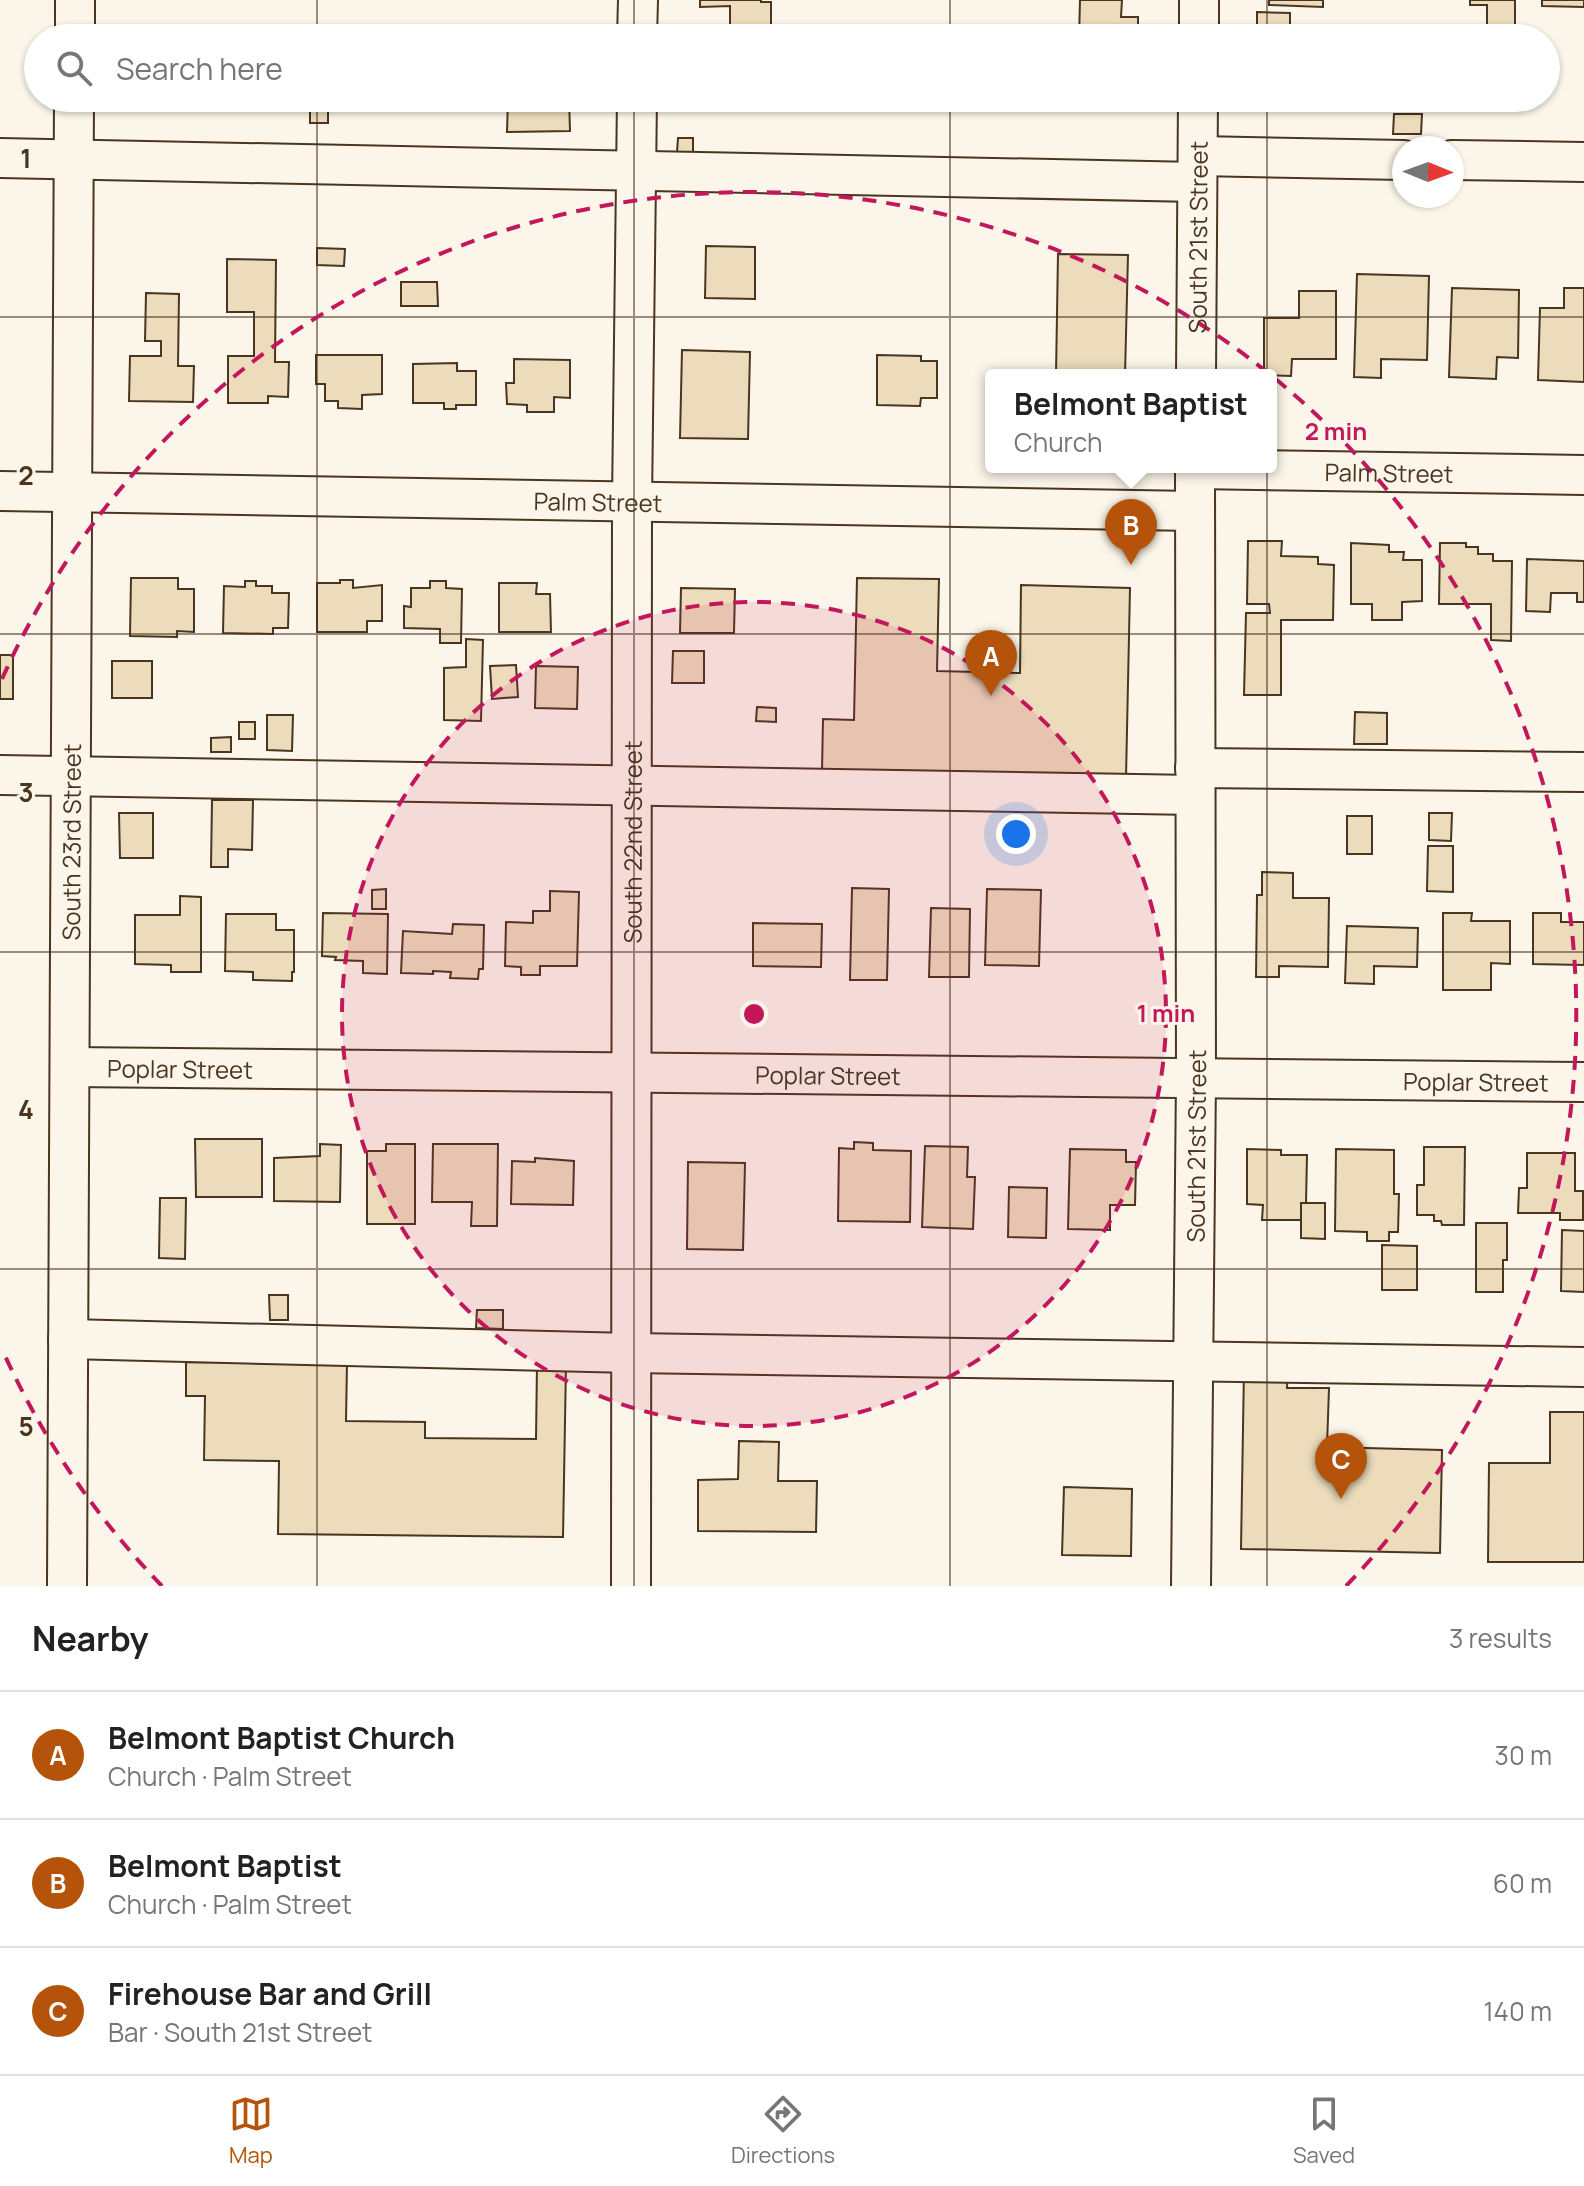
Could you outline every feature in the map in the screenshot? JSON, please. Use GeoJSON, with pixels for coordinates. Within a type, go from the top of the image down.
{"type":"FeatureCollection","features":[{"type":"Feature","properties":{"kind":"street"},"geometry":{"type":"LineString","coordinates":[[75,0],[75,24]]}},
{"type":"Feature","properties":{"kind":"street"},"geometry":{"type":"LineString","coordinates":[[637,24],[638,0]]}},
{"type":"Feature","properties":{"kind":"street"},"geometry":{"type":"LineString","coordinates":[[1199,0],[1199,24]]}},
{"type":"Feature","properties":{"kind":"street","name":"South 23rd Street"},"geometry":{"type":"LineString","coordinates":[[67,1586],[74,112]]}},
{"type":"Feature","properties":{"kind":"street","name":"South 22nd Street"},"geometry":{"type":"LineString","coordinates":[[631,1586],[632,502],[637,112]]}},
{"type":"Feature","properties":{"kind":"street","name":"South 21st Street"},"geometry":{"type":"LineString","coordinates":[[1196,369],[1198,112]]}},
{"type":"Feature","properties":{"kind":"street"},"geometry":{"type":"LineString","coordinates":[[0,158],[636,172],[1197,169],[1392,161]]}},
{"type":"Feature","properties":{"kind":"street"},"geometry":{"type":"LineString","coordinates":[[1464,160],[1584,162]]}},
{"type":"Feature","properties":{"kind":"street","name":"Palm Street"},"geometry":{"type":"LineString","coordinates":[[1277,469],[1584,475]]}},
{"type":"Feature","properties":{"kind":"street","name":"South 21st Street"},"geometry":{"type":"LineString","coordinates":[[1191,1586],[1196,1078],[1195,473]]}},
{"type":"Feature","properties":{"kind":"street","name":"Palm Street"},"geometry":{"type":"LineString","coordinates":[[0,491],[1194,511]]}},
{"type":"Feature","properties":{"kind":"street"},"geometry":{"type":"LineString","coordinates":[[0,775],[631,788],[1195,782],[1584,772]]}},
{"type":"Feature","properties":{"kind":"street","name":"Poplar Street"},"geometry":{"type":"LineString","coordinates":[[70,1067],[1584,1082]]}},
{"type":"Feature","properties":{"kind":"street"},"geometry":{"type":"LineString","coordinates":[[68,1339],[631,1353],[1584,1367]]}},
{"type":"Feature","properties":{"kind":"building"},"geometry":{"type":"Polygon","coordinates":[[[700,0],[771,2],[771,24],[730,24],[730,6],[700,7],[700,0]]]}},
{"type":"Feature","properties":{"kind":"building"},"geometry":{"type":"Polygon","coordinates":[[[1080,0],[1122,0],[1121,17],[1138,17],[1138,24],[1079,24],[1080,0]]]}},
{"type":"Feature","properties":{"kind":"building"},"geometry":{"type":"Polygon","coordinates":[[[1269,0],[1323,0],[1323,7],[1269,5],[1269,0]]]}},
{"type":"Feature","properties":{"kind":"building"},"geometry":{"type":"Polygon","coordinates":[[[1470,0],[1515,0],[1515,24],[1487,24],[1487,5],[1470,5],[1470,0]]]}},
{"type":"Feature","properties":{"kind":"building"},"geometry":{"type":"Polygon","coordinates":[[[1542,0],[1584,0],[1584,7],[1542,6],[1542,0]]]}},
{"type":"Feature","properties":{"kind":"building"},"geometry":{"type":"Polygon","coordinates":[[[1257,12],[1290,13],[1290,24],[1257,24],[1257,12]]]}},
{"type":"Feature","properties":{"kind":"building"},"geometry":{"type":"Polygon","coordinates":[[[310,112],[328,112],[328,123],[310,123],[310,112]]]}},
{"type":"Feature","properties":{"kind":"building"},"geometry":{"type":"Polygon","coordinates":[[[508,112],[569,112],[570,131],[507,132],[508,112]]]}},
{"type":"Feature","properties":{"kind":"building"},"geometry":{"type":"Polygon","coordinates":[[[1394,114],[1422,114],[1421,134],[1393,134],[1394,114]]]}},
{"type":"Feature","properties":{"kind":"building"},"geometry":{"type":"Polygon","coordinates":[[[678,138],[693,138],[693,152],[677,152],[678,138]]]}},
{"type":"Feature","properties":{"kind":"building"},"geometry":{"type":"Polygon","coordinates":[[[706,246],[755,247],[755,299],[705,298],[706,246]]]}},
{"type":"Feature","properties":{"kind":"building"},"geometry":{"type":"Polygon","coordinates":[[[317,248],[345,249],[344,266],[317,265],[317,248]]]}},
{"type":"Feature","properties":{"kind":"building"},"geometry":{"type":"Polygon","coordinates":[[[1058,254],[1128,255],[1125,369],[1056,369],[1058,254]]]}},
{"type":"Feature","properties":{"kind":"building"},"geometry":{"type":"Polygon","coordinates":[[[227,259],[276,260],[275,362],[289,362],[288,397],[268,396],[268,403],[228,403],[228,356],[254,356],[254,312],[227,312],[227,259]]]}},
{"type":"Feature","properties":{"kind":"building"},"geometry":{"type":"Polygon","coordinates":[[[1357,274],[1429,276],[1427,360],[1381,359],[1381,378],[1354,377],[1357,274]]]}},
{"type":"Feature","properties":{"kind":"building"},"geometry":{"type":"Polygon","coordinates":[[[401,282],[437,282],[438,306],[401,306],[401,282]]]}},
{"type":"Feature","properties":{"kind":"building"},"geometry":{"type":"Polygon","coordinates":[[[1452,288],[1519,290],[1518,358],[1497,357],[1496,379],[1449,377],[1452,288]]]}},
{"type":"Feature","properties":{"kind":"building"},"geometry":{"type":"Polygon","coordinates":[[[1564,288],[1584,288],[1584,382],[1538,380],[1540,308],[1564,308],[1564,288]]]}},
{"type":"Feature","properties":{"kind":"building"},"geometry":{"type":"Polygon","coordinates":[[[1299,291],[1336,291],[1336,359],[1292,359],[1291,376],[1277,375],[1277,369],[1264,369],[1264,318],[1299,318],[1299,291]]]}},
{"type":"Feature","properties":{"kind":"building"},"geometry":{"type":"Polygon","coordinates":[[[146,293],[179,294],[178,366],[194,366],[193,402],[129,401],[130,356],[161,356],[161,341],[145,341],[146,293]]]}},
{"type":"Feature","properties":{"kind":"building"},"geometry":{"type":"Polygon","coordinates":[[[682,350],[750,352],[748,439],[680,438],[682,350]]]}},
{"type":"Feature","properties":{"kind":"building"},"geometry":{"type":"Polygon","coordinates":[[[316,355],[382,355],[382,394],[362,395],[362,409],[338,408],[338,401],[325,401],[325,384],[316,384],[316,355]]]}},
{"type":"Feature","properties":{"kind":"building"},"geometry":{"type":"Polygon","coordinates":[[[877,355],[921,356],[921,361],[937,361],[937,398],[921,398],[920,406],[877,405],[877,355]]]}},
{"type":"Feature","properties":{"kind":"building"},"geometry":{"type":"Polygon","coordinates":[[[514,359],[570,360],[570,398],[554,397],[554,412],[527,412],[527,405],[507,404],[506,383],[514,383],[514,359]]]}},
{"type":"Feature","properties":{"kind":"building"},"geometry":{"type":"Polygon","coordinates":[[[457,363],[457,371],[476,371],[476,405],[456,405],[456,409],[444,409],[444,403],[413,403],[413,364],[457,363]]]}},
{"type":"Feature","properties":{"kind":"building"},"geometry":{"type":"Polygon","coordinates":[[[1248,541],[1282,541],[1281,556],[1318,557],[1318,564],[1334,565],[1333,620],[1281,620],[1281,695],[1244,695],[1246,613],[1270,613],[1269,604],[1247,604],[1248,541]]]}},
{"type":"Feature","properties":{"kind":"building"},"geometry":{"type":"Polygon","coordinates":[[[1351,543],[1389,545],[1389,552],[1404,552],[1403,560],[1422,560],[1422,601],[1402,602],[1402,620],[1372,620],[1372,604],[1351,604],[1351,543]]]}},
{"type":"Feature","properties":{"kind":"building"},"geometry":{"type":"Polygon","coordinates":[[[1440,543],[1466,543],[1466,547],[1478,547],[1478,554],[1493,554],[1493,561],[1512,561],[1511,641],[1491,640],[1491,604],[1439,604],[1440,543]]]}},
{"type":"Feature","properties":{"kind":"building"},"geometry":{"type":"Polygon","coordinates":[[[1527,559],[1584,561],[1584,602],[1577,602],[1577,593],[1551,593],[1550,612],[1526,611],[1527,559]]]}},
{"type":"Feature","properties":{"kind":"building"},"geometry":{"type":"Polygon","coordinates":[[[131,578],[178,578],[178,589],[194,589],[194,632],[177,631],[177,637],[130,636],[131,578]]]}},
{"type":"Feature","properties":{"kind":"building"},"geometry":{"type":"Polygon","coordinates":[[[857,578],[939,579],[937,671],[1020,673],[1021,585],[1130,588],[1126,778],[822,771],[823,719],[854,720],[857,578]]]}},
{"type":"Feature","properties":{"kind":"building"},"geometry":{"type":"Polygon","coordinates":[[[340,580],[353,580],[353,588],[382,585],[382,621],[367,621],[367,632],[317,632],[317,583],[340,583],[340,580]]]}},
{"type":"Feature","properties":{"kind":"building"},"geometry":{"type":"Polygon","coordinates":[[[245,581],[256,581],[256,586],[272,586],[272,593],[289,593],[288,628],[273,628],[273,634],[223,633],[224,586],[245,587],[245,581]]]}},
{"type":"Feature","properties":{"kind":"building"},"geometry":{"type":"Polygon","coordinates":[[[430,581],[446,581],[446,588],[462,589],[461,643],[440,643],[440,629],[404,628],[404,606],[411,607],[411,588],[430,588],[430,581]]]}},
{"type":"Feature","properties":{"kind":"building"},"geometry":{"type":"Polygon","coordinates":[[[499,583],[537,583],[536,594],[550,594],[551,632],[499,632],[499,583]]]}},
{"type":"Feature","properties":{"kind":"building"},"geometry":{"type":"Polygon","coordinates":[[[681,588],[735,589],[734,633],[680,633],[681,588]]]}},
{"type":"Feature","properties":{"kind":"building"},"geometry":{"type":"Polygon","coordinates":[[[466,639],[483,640],[481,721],[444,720],[444,668],[466,667],[466,639]]]}},
{"type":"Feature","properties":{"kind":"building"},"geometry":{"type":"Polygon","coordinates":[[[673,651],[704,651],[704,683],[672,683],[673,651]]]}},
{"type":"Feature","properties":{"kind":"building"},"geometry":{"type":"Polygon","coordinates":[[[0,655],[13,655],[13,699],[0,699],[0,655]]]}},
{"type":"Feature","properties":{"kind":"building"},"geometry":{"type":"Polygon","coordinates":[[[112,661],[152,661],[152,698],[112,698],[112,661]]]}},
{"type":"Feature","properties":{"kind":"building"},"geometry":{"type":"Polygon","coordinates":[[[516,665],[518,697],[492,699],[490,666],[516,665]]]}},
{"type":"Feature","properties":{"kind":"building"},"geometry":{"type":"Polygon","coordinates":[[[536,666],[578,667],[577,709],[535,708],[536,666]]]}},
{"type":"Feature","properties":{"kind":"building"},"geometry":{"type":"Polygon","coordinates":[[[757,707],[776,708],[776,722],[756,721],[757,707]]]}},
{"type":"Feature","properties":{"kind":"building"},"geometry":{"type":"Polygon","coordinates":[[[1355,712],[1387,713],[1387,744],[1354,744],[1355,712]]]}},
{"type":"Feature","properties":{"kind":"building"},"geometry":{"type":"Polygon","coordinates":[[[267,715],[293,715],[292,751],[267,750],[267,715]]]}},
{"type":"Feature","properties":{"kind":"building"},"geometry":{"type":"Polygon","coordinates":[[[239,722],[255,722],[255,739],[239,739],[239,722]]]}},
{"type":"Feature","properties":{"kind":"building"},"geometry":{"type":"Polygon","coordinates":[[[231,737],[231,752],[211,752],[211,738],[231,737]]]}},
{"type":"Feature","properties":{"kind":"building"},"geometry":{"type":"Polygon","coordinates":[[[212,800],[253,800],[252,850],[228,849],[228,867],[211,867],[212,800]]]}},
{"type":"Feature","properties":{"kind":"building"},"geometry":{"type":"Polygon","coordinates":[[[119,813],[153,813],[153,858],[120,858],[119,813]]]}},
{"type":"Feature","properties":{"kind":"building"},"geometry":{"type":"Polygon","coordinates":[[[1429,813],[1452,813],[1451,841],[1429,840],[1429,813]]]}},
{"type":"Feature","properties":{"kind":"building"},"geometry":{"type":"Polygon","coordinates":[[[1347,816],[1372,816],[1372,854],[1347,854],[1347,816]]]}},
{"type":"Feature","properties":{"kind":"building"},"geometry":{"type":"Polygon","coordinates":[[[1428,846],[1453,846],[1453,892],[1427,891],[1428,846]]]}},
{"type":"Feature","properties":{"kind":"building"},"geometry":{"type":"Polygon","coordinates":[[[1262,872],[1293,873],[1293,898],[1329,898],[1328,967],[1279,966],[1279,977],[1256,977],[1257,895],[1262,895],[1262,872]]]}},
{"type":"Feature","properties":{"kind":"building"},"geometry":{"type":"Polygon","coordinates":[[[852,888],[889,889],[887,980],[850,980],[852,888]]]}},
{"type":"Feature","properties":{"kind":"building"},"geometry":{"type":"Polygon","coordinates":[[[386,889],[386,909],[372,909],[372,890],[386,889]]]}},
{"type":"Feature","properties":{"kind":"building"},"geometry":{"type":"Polygon","coordinates":[[[987,889],[1041,890],[1039,966],[985,965],[987,889]]]}},
{"type":"Feature","properties":{"kind":"building"},"geometry":{"type":"Polygon","coordinates":[[[550,891],[579,892],[577,966],[540,966],[540,975],[521,975],[521,967],[505,966],[506,922],[533,923],[533,911],[550,911],[550,891]]]}},
{"type":"Feature","properties":{"kind":"building"},"geometry":{"type":"Polygon","coordinates":[[[180,896],[201,897],[201,972],[171,972],[171,965],[135,964],[135,915],[180,915],[180,896]]]}},
{"type":"Feature","properties":{"kind":"building"},"geometry":{"type":"Polygon","coordinates":[[[931,908],[970,909],[969,977],[929,977],[931,908]]]}},
{"type":"Feature","properties":{"kind":"building"},"geometry":{"type":"Polygon","coordinates":[[[323,913],[388,914],[387,974],[363,973],[363,961],[322,956],[323,913]]]}},
{"type":"Feature","properties":{"kind":"building"},"geometry":{"type":"Polygon","coordinates":[[[1443,913],[1472,913],[1471,921],[1510,921],[1510,964],[1491,963],[1491,990],[1443,990],[1443,913]]]}},
{"type":"Feature","properties":{"kind":"building"},"geometry":{"type":"Polygon","coordinates":[[[1533,913],[1561,913],[1561,922],[1584,922],[1584,965],[1533,964],[1533,913]]]}},
{"type":"Feature","properties":{"kind":"building"},"geometry":{"type":"Polygon","coordinates":[[[226,914],[276,914],[276,930],[294,930],[292,981],[253,980],[253,972],[225,971],[226,914]]]}},
{"type":"Feature","properties":{"kind":"building"},"geometry":{"type":"Polygon","coordinates":[[[753,923],[822,924],[821,967],[753,966],[753,923]]]}},
{"type":"Feature","properties":{"kind":"building"},"geometry":{"type":"Polygon","coordinates":[[[453,924],[484,925],[483,969],[479,969],[478,979],[450,978],[451,972],[401,973],[403,931],[452,934],[453,924]]]}},
{"type":"Feature","properties":{"kind":"building"},"geometry":{"type":"Polygon","coordinates":[[[1347,926],[1418,928],[1417,967],[1374,966],[1374,984],[1345,983],[1347,926]]]}},
{"type":"Feature","properties":{"kind":"building"},"geometry":{"type":"Polygon","coordinates":[[[195,1139],[262,1139],[262,1197],[196,1197],[195,1139]]]}},
{"type":"Feature","properties":{"kind":"building"},"geometry":{"type":"Polygon","coordinates":[[[854,1142],[873,1143],[873,1150],[911,1151],[910,1222],[838,1221],[839,1148],[854,1149],[854,1142]]]}},
{"type":"Feature","properties":{"kind":"building"},"geometry":{"type":"Polygon","coordinates":[[[320,1144],[341,1145],[340,1202],[274,1201],[274,1158],[320,1156],[320,1144]]]}},
{"type":"Feature","properties":{"kind":"building"},"geometry":{"type":"Polygon","coordinates":[[[386,1144],[415,1144],[415,1224],[367,1224],[367,1151],[386,1151],[386,1144]]]}},
{"type":"Feature","properties":{"kind":"building"},"geometry":{"type":"Polygon","coordinates":[[[433,1144],[498,1144],[497,1226],[471,1226],[472,1202],[432,1202],[433,1144]]]}},
{"type":"Feature","properties":{"kind":"building"},"geometry":{"type":"Polygon","coordinates":[[[925,1146],[968,1147],[967,1177],[975,1177],[973,1229],[922,1227],[925,1146]]]}},
{"type":"Feature","properties":{"kind":"building"},"geometry":{"type":"Polygon","coordinates":[[[1424,1147],[1465,1147],[1464,1225],[1442,1225],[1441,1221],[1434,1221],[1434,1215],[1417,1215],[1417,1185],[1424,1185],[1424,1147]]]}},
{"type":"Feature","properties":{"kind":"building"},"geometry":{"type":"Polygon","coordinates":[[[1070,1149],[1126,1150],[1126,1162],[1136,1162],[1135,1205],[1110,1205],[1110,1230],[1068,1229],[1070,1149]]]}},
{"type":"Feature","properties":{"kind":"building"},"geometry":{"type":"Polygon","coordinates":[[[1247,1149],[1281,1150],[1281,1155],[1307,1155],[1306,1203],[1301,1203],[1301,1220],[1262,1220],[1263,1205],[1247,1204],[1247,1149]]]}},
{"type":"Feature","properties":{"kind":"building"},"geometry":{"type":"Polygon","coordinates":[[[1336,1149],[1394,1150],[1394,1194],[1399,1194],[1398,1232],[1389,1232],[1389,1241],[1367,1241],[1367,1232],[1335,1231],[1336,1149]]]}},
{"type":"Feature","properties":{"kind":"building"},"geometry":{"type":"Polygon","coordinates":[[[1527,1153],[1575,1153],[1575,1191],[1583,1191],[1583,1220],[1560,1220],[1560,1213],[1518,1213],[1519,1188],[1527,1188],[1527,1153]]]}},
{"type":"Feature","properties":{"kind":"building"},"geometry":{"type":"Polygon","coordinates":[[[535,1158],[574,1161],[573,1205],[511,1204],[512,1161],[535,1162],[535,1158]]]}},
{"type":"Feature","properties":{"kind":"building"},"geometry":{"type":"Polygon","coordinates":[[[688,1162],[745,1163],[743,1250],[687,1249],[688,1162]]]}},
{"type":"Feature","properties":{"kind":"building"},"geometry":{"type":"Polygon","coordinates":[[[1009,1187],[1047,1188],[1046,1238],[1008,1237],[1009,1187]]]}},
{"type":"Feature","properties":{"kind":"building"},"geometry":{"type":"Polygon","coordinates":[[[160,1198],[186,1198],[185,1259],[159,1258],[160,1198]]]}},
{"type":"Feature","properties":{"kind":"building"},"geometry":{"type":"Polygon","coordinates":[[[1301,1203],[1325,1203],[1325,1239],[1301,1238],[1301,1203]]]}},
{"type":"Feature","properties":{"kind":"building"},"geometry":{"type":"Polygon","coordinates":[[[1476,1223],[1507,1223],[1503,1292],[1476,1292],[1476,1223]]]}},
{"type":"Feature","properties":{"kind":"building"},"geometry":{"type":"Polygon","coordinates":[[[1562,1230],[1584,1231],[1584,1292],[1561,1291],[1562,1230]]]}},
{"type":"Feature","properties":{"kind":"building"},"geometry":{"type":"Polygon","coordinates":[[[1382,1245],[1417,1246],[1417,1290],[1382,1290],[1382,1245]]]}},
{"type":"Feature","properties":{"kind":"building"},"geometry":{"type":"Polygon","coordinates":[[[269,1295],[288,1295],[288,1320],[270,1320],[269,1295]]]}},
{"type":"Feature","properties":{"kind":"building"},"geometry":{"type":"Polygon","coordinates":[[[477,1310],[503,1310],[503,1329],[476,1328],[477,1310]]]}},
{"type":"Feature","properties":{"kind":"building"},"geometry":{"type":"Polygon","coordinates":[[[186,1362],[347,1363],[346,1421],[425,1422],[425,1438],[536,1439],[537,1364],[566,1364],[563,1537],[278,1534],[279,1461],[204,1460],[205,1396],[186,1396],[186,1362]]]}},
{"type":"Feature","properties":{"kind":"building"},"geometry":{"type":"Polygon","coordinates":[[[1244,1368],[1288,1368],[1287,1388],[1329,1388],[1327,1447],[1442,1450],[1440,1553],[1241,1549],[1244,1368]]]}},
{"type":"Feature","properties":{"kind":"building"},"geometry":{"type":"Polygon","coordinates":[[[1550,1412],[1584,1412],[1584,1562],[1488,1562],[1489,1463],[1550,1463],[1550,1412]]]}},
{"type":"Feature","properties":{"kind":"building"},"geometry":{"type":"Polygon","coordinates":[[[739,1441],[779,1442],[778,1481],[817,1481],[816,1532],[698,1531],[698,1480],[738,1479],[739,1441]]]}},
{"type":"Feature","properties":{"kind":"building"},"geometry":{"type":"Polygon","coordinates":[[[1064,1487],[1132,1489],[1131,1556],[1062,1555],[1064,1487]]]}},
{"type":"Feature","properties":{"kind":"place","name":"Belmont Baptist"},"geometry":{"type":"Point","coordinates":[1131,565]}},
{"type":"Feature","properties":{"kind":"place","name":"Belmont Baptist Church"},"geometry":{"type":"Point","coordinates":[991,696]}},
{"type":"Feature","properties":{"kind":"place","name":"Firehouse Bar and Grill"},"geometry":{"type":"Point","coordinates":[1341,1499]}}]}
